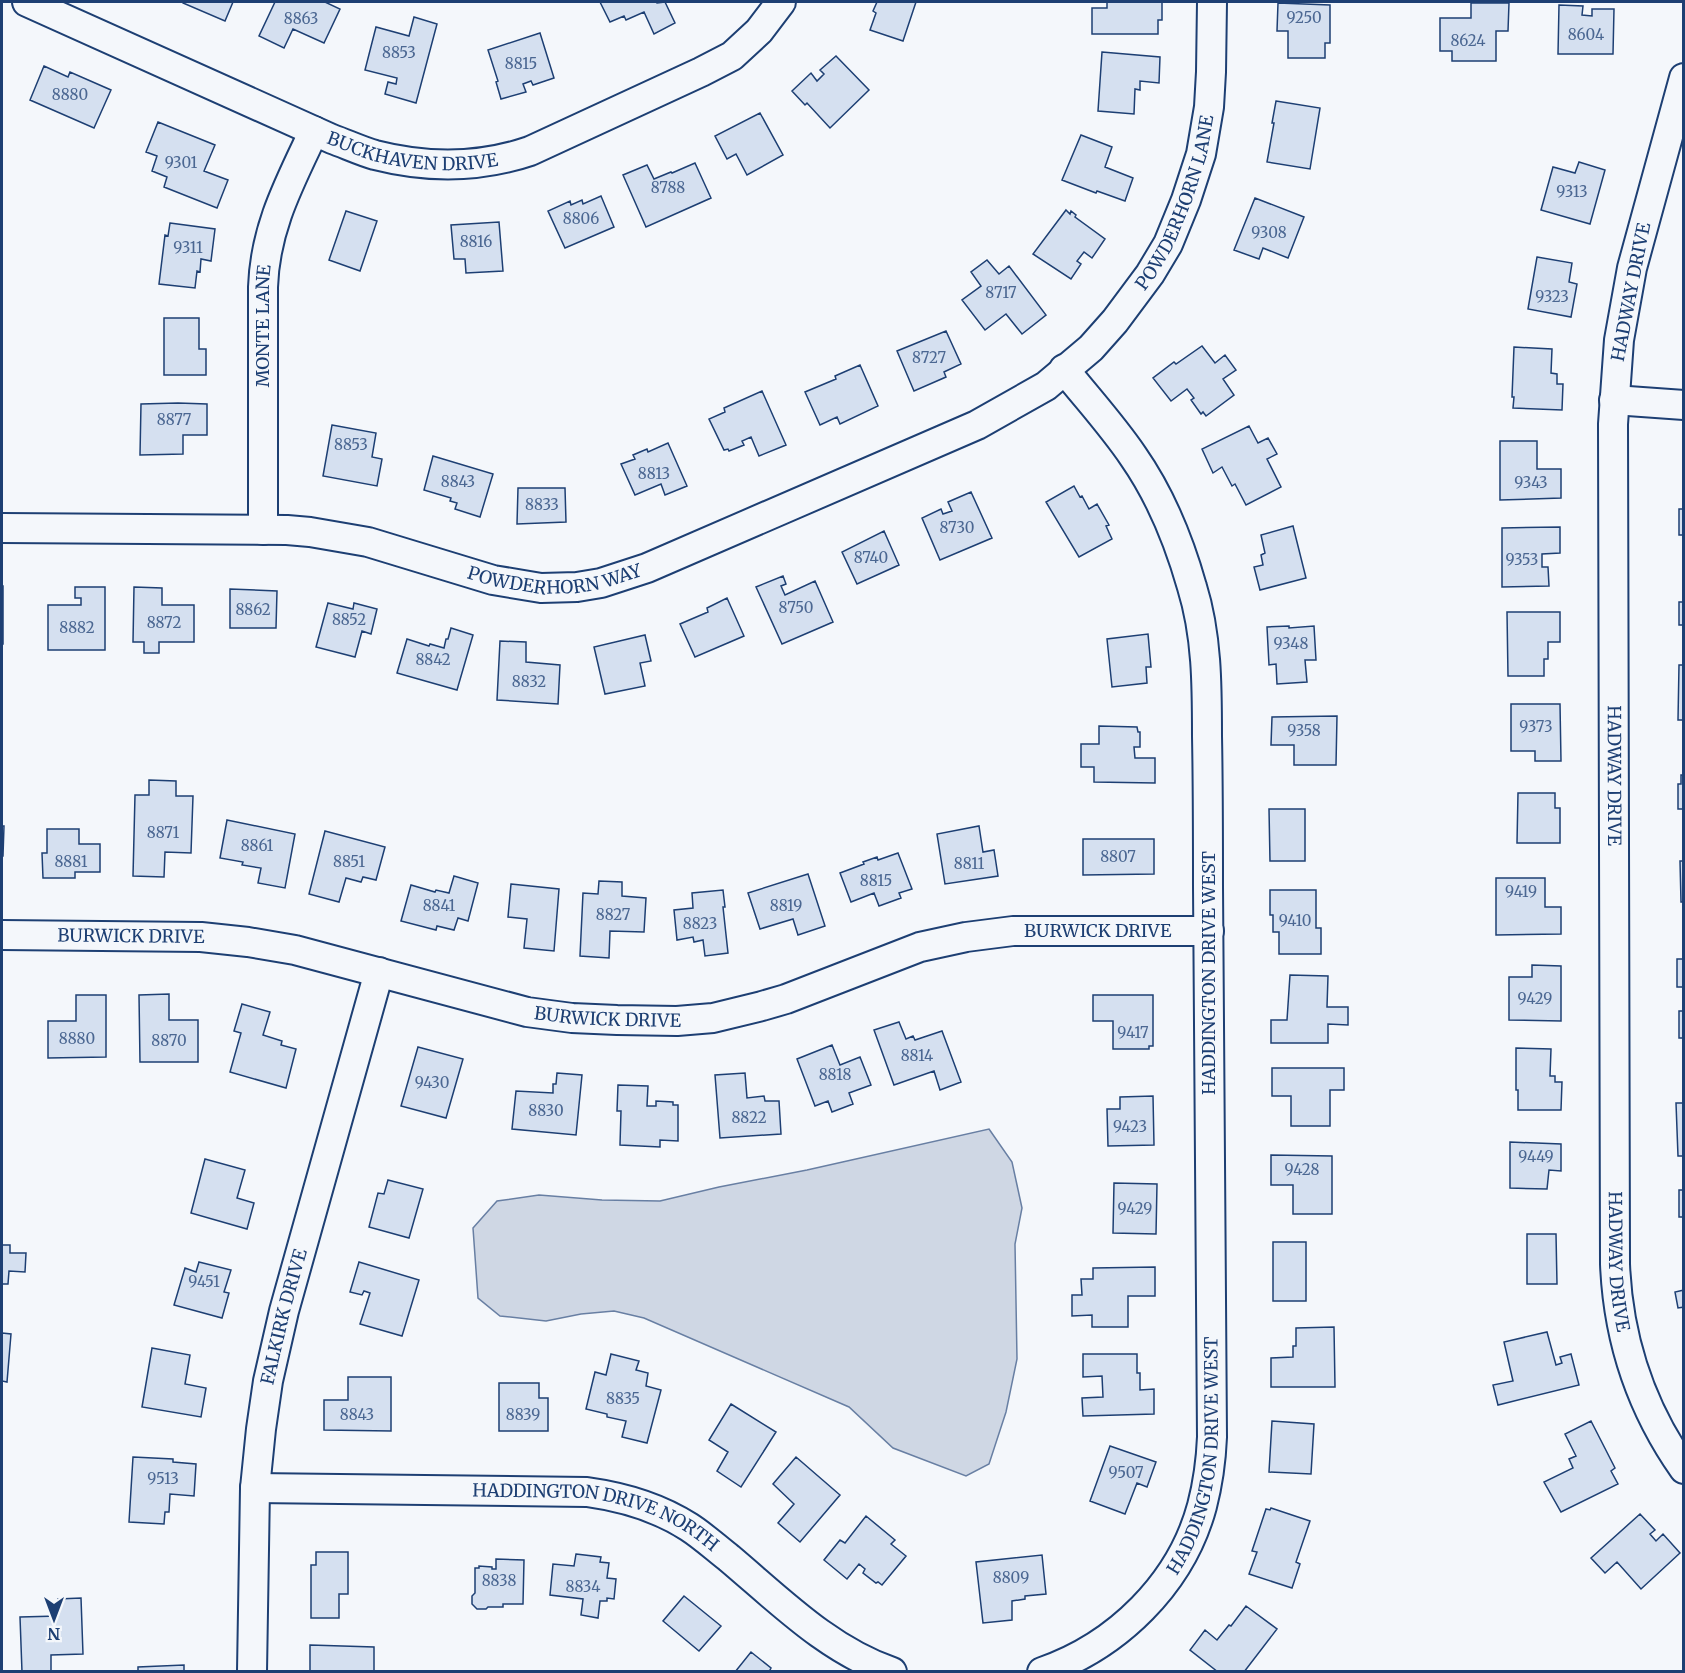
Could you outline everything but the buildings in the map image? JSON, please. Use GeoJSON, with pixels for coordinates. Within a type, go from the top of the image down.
{"type":"FeatureCollection","features":[{"type":"Feature","properties":{"kind":"street","name":"BUCKHAVEN DRIVE"},"geometry":{"type":"LineString","coordinates":[[27,2],[314,131],[375,155],[419,163],[453,165],[476,164],[508,158],[540,147],[701,72],[732,56],[763,26],[781,2]]}},
{"type":"Feature","properties":{"kind":"street","name":"POWDERHORN LANE"},"geometry":{"type":"LineString","coordinates":[[1064,369],[1107,331],[1130,303],[1156,264],[1182,212],[1201,154],[1209,107],[1212,2]]}},
{"type":"Feature","properties":{"kind":"street","name":"HADWAY DRIVE"},"geometry":{"type":"LineString","coordinates":[[1683,78],[1644,220],[1623,316],[1614,400],[1613,472],[1616,1289],[1623,1335],[1641,1393],[1656,1425],[1683,1469]]}},
{"type":"Feature","properties":{"kind":"street","name":"MONTE LANE"},"geometry":{"type":"LineString","coordinates":[[263,530],[265,259],[280,203],[314,131]]}},
{"type":"Feature","properties":{"kind":"street","name":"POWDERHORN WAY"},"geometry":{"type":"LineString","coordinates":[[2,528],[310,532],[368,542],[493,580],[541,588],[602,583],[648,568],[977,425],[1046,386],[1064,369]]}},
{"type":"Feature","properties":{"kind":"street","name":"HADDINGTON DRIVE WEST"},"geometry":{"type":"LineString","coordinates":[[1041,1671],[1094,1648],[1123,1627],[1150,1601],[1177,1563],[1193,1531],[1204,1496],[1211,1460],[1209,932],[1204,647],[1196,599],[1174,532],[1154,490],[1136,459],[1115,430],[1064,369]]}},
{"type":"Feature","properties":{"kind":"street"},"geometry":{"type":"LineString","coordinates":[[1614,400],[1683,405]]}},
{"type":"Feature","properties":{"kind":"street","name":"BURWICK DRIVE"},"geometry":{"type":"LineString","coordinates":[[2,935],[201,937],[248,942],[295,950],[527,1012],[572,1018],[676,1021],[713,1017],[762,1006],[786,999],[920,947],[966,937],[1013,931],[1209,932]]}},
{"type":"Feature","properties":{"kind":"street","name":"FALKIRK DRIVE"},"geometry":{"type":"LineString","coordinates":[[252,1671],[255,1488],[268,1381],[282,1319],[379,972]]}},
{"type":"Feature","properties":{"kind":"street","name":"HADDINGTON DRIVE NORTH"},"geometry":{"type":"LineString","coordinates":[[255,1488],[587,1492],[623,1498],[658,1509],[690,1527],[827,1639],[867,1662],[892,1671]]}},
{"type":"Feature","properties":{"kind":"shaded area"},"geometry":{"type":"Polygon","coordinates":[[[989,1129],[1012,1162],[1022,1208],[1015,1244],[1017,1359],[1006,1412],[989,1464],[966,1476],[893,1448],[849,1407],[644,1318],[614,1311],[581,1314],[546,1321],[500,1316],[478,1298],[473,1228],[497,1201],[539,1195],[602,1200],[660,1201],[989,1129]]]}}]}
